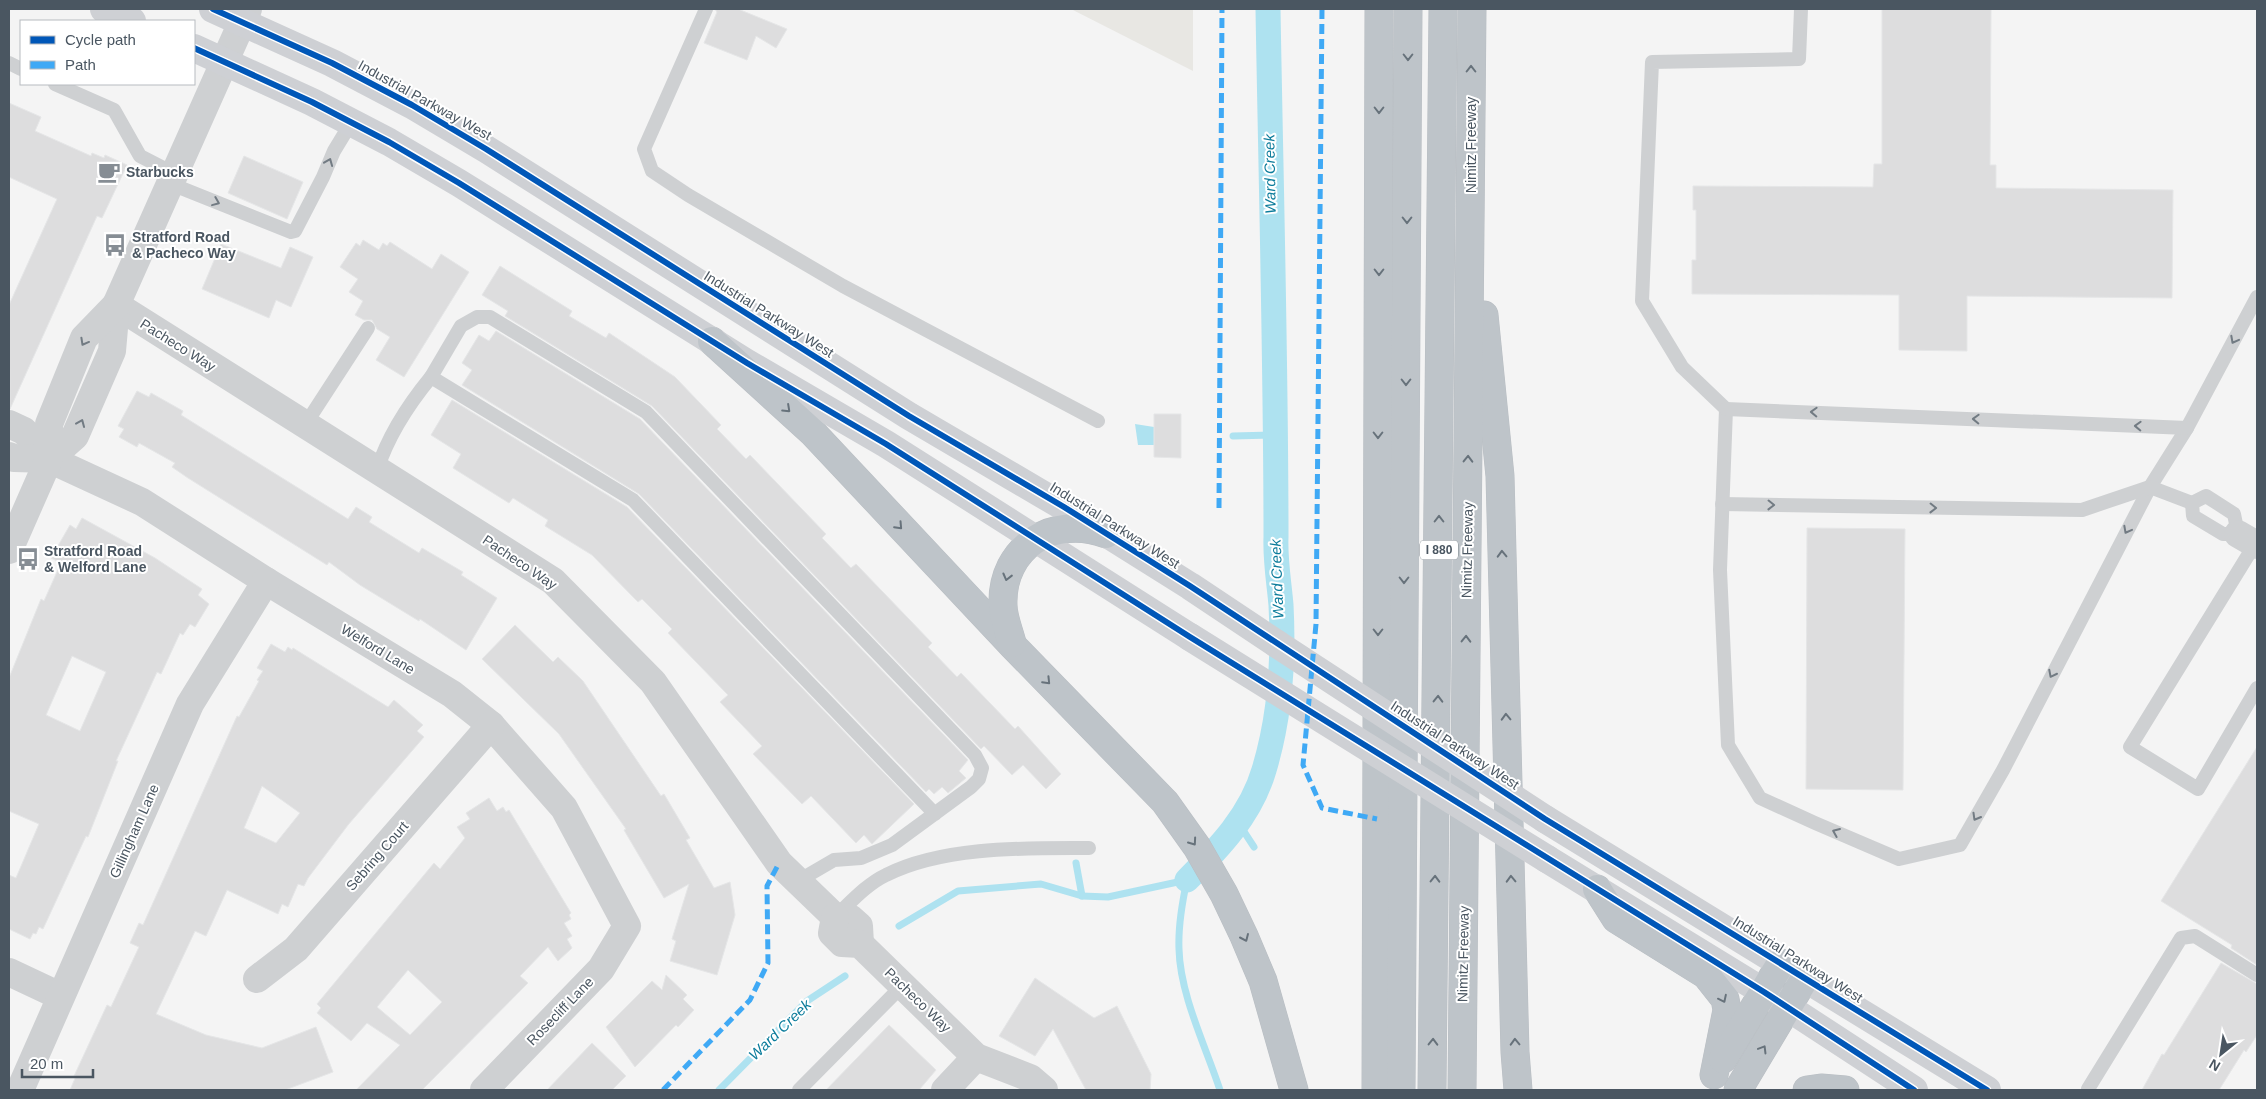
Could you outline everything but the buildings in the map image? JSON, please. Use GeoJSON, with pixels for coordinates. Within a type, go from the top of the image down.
{"type":"FeatureCollection","features":[{"type":"Feature","properties":{"kind":"highway"},"geometry":{"type":"LineString","coordinates":[[1376,1090],[1379,9]]}},
{"type":"Feature","properties":{"kind":"highway","name":"I 880"},"geometry":{"type":"LineString","coordinates":[[1400,1090],[1408,9]]}},
{"type":"Feature","properties":{"kind":"highway","name":"I 880"},"geometry":{"type":"LineString","coordinates":[[1432,1090],[1443,9]]}},
{"type":"Feature","properties":{"kind":"highway","name":"Nimitz Freeway"},"geometry":{"type":"LineString","coordinates":[[1462,1090],[1472,9]]}},
{"type":"Feature","properties":{"kind":"highway"},"geometry":{"type":"LineString","coordinates":[[1470,189],[1500,476],[1518,1090]]}},
{"type":"Feature","properties":{"kind":"highway"},"geometry":{"type":"LineString","coordinates":[[712,341],[812,433],[1013,646],[1165,802],[1197,847],[1224,894],[1263,981],[1294,1090]]}},
{"type":"Feature","properties":{"kind":"highway"},"geometry":{"type":"LineString","coordinates":[[1013,646],[1002,606],[1009,567],[1020,550],[1056,530],[1074,527],[1092,528],[1106,534]]}},
{"type":"Feature","properties":{"kind":"highway"},"geometry":{"type":"LineString","coordinates":[[1597,889],[1616,919],[1706,975],[1725,999],[1727,1010],[1709,1082]]}},
{"type":"Feature","properties":{"kind":"highway"},"geometry":{"type":"LineString","coordinates":[[1709,1082],[1781,963]]}},
{"type":"Feature","properties":{"kind":"highway"},"geometry":{"type":"LineString","coordinates":[[1738,1090],[1805,978]]}},
{"type":"Feature","properties":{"kind":"highway"},"geometry":{"type":"LineString","coordinates":[[1807,1090],[1821,1088],[1845,1090]]}},
{"type":"Feature","properties":{"kind":"main road"},"geometry":{"type":"LineString","coordinates":[[104,9],[130,20]]}},
{"type":"Feature","properties":{"kind":"main road","name":"Industrial Parkway West"},"geometry":{"type":"LineString","coordinates":[[213,9],[245,15],[412,105],[486,148],[892,406],[1190,586],[1545,819],[1987,1090]]}},
{"type":"Feature","properties":{"kind":"main road"},"geometry":{"type":"LineString","coordinates":[[195,48],[312,102],[389,142],[451,178],[712,341],[886,444],[1190,638],[1788,1007],[1914,1090]]}},
{"type":"Feature","properties":{"kind":"street"},"geometry":{"type":"LineString","coordinates":[[9,550],[49,459],[48,424],[84,338],[116,305],[226,63],[245,15]]}},
{"type":"Feature","properties":{"kind":"street","name":"Pacheco Way"},"geometry":{"type":"LineString","coordinates":[[116,305],[553,581],[652,682],[779,863],[835,917],[832,934],[842,943],[860,944],[976,1057]]}},
{"type":"Feature","properties":{"kind":"street"},"geometry":{"type":"LineString","coordinates":[[9,424],[24,431],[49,459]]}},
{"type":"Feature","properties":{"kind":"street"},"geometry":{"type":"LineString","coordinates":[[9,456],[14,458],[49,459]]}},
{"type":"Feature","properties":{"kind":"street","name":"Welford Lane"},"geometry":{"type":"LineString","coordinates":[[49,459],[142,502],[266,581],[452,694],[491,725],[564,808],[627,926]]}},
{"type":"Feature","properties":{"kind":"street","name":"Gillingham Lane"},"geometry":{"type":"LineString","coordinates":[[20,1090],[190,704],[266,581]]}},
{"type":"Feature","properties":{"kind":"street","name":"Sebring Court"},"geometry":{"type":"LineString","coordinates":[[257,979],[296,950],[491,725]]}},
{"type":"Feature","properties":{"kind":"street","name":"Rosecliff Lane"},"geometry":{"type":"LineString","coordinates":[[484,1090],[601,969],[627,926]]}},
{"type":"Feature","properties":{"kind":"street"},"geometry":{"type":"LineString","coordinates":[[9,972],[60,996]]}},
{"type":"Feature","properties":{"kind":"street"},"geometry":{"type":"LineString","coordinates":[[945,1090],[976,1057],[1030,1078],[1044,1090]]}},
{"type":"Feature","properties":{"kind":"lane"},"geometry":{"type":"LineString","coordinates":[[706,9],[644,149],[652,171],[688,195],[843,286],[1098,421]]}},
{"type":"Feature","properties":{"kind":"lane"},"geometry":{"type":"LineString","coordinates":[[1801,9],[1799,59],[1652,62],[1642,302],[1682,367],[1726,409],[2187,428]]}},
{"type":"Feature","properties":{"kind":"lane"},"geometry":{"type":"LineString","coordinates":[[57,85],[114,110],[140,156],[173,179],[291,232],[295,231],[323,177],[334,151],[351,123]]}},
{"type":"Feature","properties":{"kind":"lane"},"geometry":{"type":"LineString","coordinates":[[1726,409],[1720,570],[1728,745],[1760,798],[1899,859],[1960,845],[2002,770],[2150,486],[2187,428],[2257,297]]}},
{"type":"Feature","properties":{"kind":"lane"},"geometry":{"type":"LineString","coordinates":[[377,470],[385,446],[431,377],[461,326],[477,317],[490,317],[646,412],[975,755],[982,768],[979,779],[935,814],[892,844],[861,858],[834,860],[798,881]]}},
{"type":"Feature","properties":{"kind":"lane"},"geometry":{"type":"LineString","coordinates":[[305,425],[368,328]]}},
{"type":"Feature","properties":{"kind":"lane"},"geometry":{"type":"LineString","coordinates":[[431,377],[633,500],[935,814]]}},
{"type":"Feature","properties":{"kind":"lane"},"geometry":{"type":"LineString","coordinates":[[1722,504],[2082,510],[2150,486],[2192,504]]}},
{"type":"Feature","properties":{"kind":"lane"},"geometry":{"type":"LineString","coordinates":[[2192,504],[2206,496],[2234,514],[2250,541]]}},
{"type":"Feature","properties":{"kind":"lane"},"geometry":{"type":"LineString","coordinates":[[2192,504],[2193,516],[2222,534],[2250,541]]}},
{"type":"Feature","properties":{"kind":"lane"},"geometry":{"type":"LineString","coordinates":[[2250,541],[2130,747],[2198,789],[2257,688]]}},
{"type":"Feature","properties":{"kind":"lane"},"geometry":{"type":"LineString","coordinates":[[835,917],[885,875],[907,866],[942,857],[1012,848],[1089,848]]}},
{"type":"Feature","properties":{"kind":"lane"},"geometry":{"type":"LineString","coordinates":[[2088,1089],[2181,938],[2195,936],[2257,975]]}},
{"type":"Feature","properties":{"kind":"lane"},"geometry":{"type":"LineString","coordinates":[[799,1090],[903,985]]}},
{"type":"Feature","properties":{"kind":"shaded area"},"geometry":{"type":"Polygon","coordinates":[[[1071,9],[1193,9],[1193,71],[1071,9]]]}},
{"type":"Feature","properties":{"kind":"water"},"geometry":{"type":"Polygon","coordinates":[[[1135,424],[1154,427],[1154,445],[1138,445],[1135,424]]]}},
{"type":"Feature","properties":{"kind":"waterway","name":"Ward Creek"},"geometry":{"type":"LineString","coordinates":[[1187,880],[1233,830],[1251,802],[1264,770],[1274,730],[1280,689],[1282,626],[1276,546],[1268,9]]}},
{"type":"Feature","properties":{"kind":"waterway"},"geometry":{"type":"LineString","coordinates":[[1233,436],[1276,435]]}},
{"type":"Feature","properties":{"kind":"waterway"},"geometry":{"type":"LineString","coordinates":[[1239,824],[1254,847]]}},
{"type":"Feature","properties":{"kind":"waterway"},"geometry":{"type":"LineString","coordinates":[[1076,863],[1082,896]]}},
{"type":"Feature","properties":{"kind":"waterway","name":"Ward Creek"},"geometry":{"type":"LineString","coordinates":[[899,926],[958,891],[1041,884],[1082,896],[1108,897],[1187,880],[1180,923],[1180,967],[1195,1021],[1220,1090]]}},
{"type":"Feature","properties":{"kind":"waterway","name":"Ward Creek"},"geometry":{"type":"LineString","coordinates":[[719,1090],[807,1001],[845,976]]}},
{"type":"Feature","properties":{"kind":"marked path"},"geometry":{"type":"LineString","coordinates":[[1219,508],[1222,9]]}},
{"type":"Feature","properties":{"kind":"marked path"},"geometry":{"type":"LineString","coordinates":[[1322,9],[1316,624],[1303,765],[1322,808],[1377,819]]}},
{"type":"Feature","properties":{"kind":"marked path"},"geometry":{"type":"LineString","coordinates":[[663,1090],[750,1000],[768,963],[767,886],[779,863]]}},
{"type":"Feature","properties":{"kind":"cycle path"},"geometry":{"type":"LineString","coordinates":[[213,9],[332,63],[412,105],[486,149],[909,416],[1064,507],[1190,586],[1545,819],[1987,1090]]}},
{"type":"Feature","properties":{"kind":"cycle path"},"geometry":{"type":"LineString","coordinates":[[195,48],[312,102],[389,142],[459,183],[747,363],[886,444],[1190,637],[1764,992],[1914,1090]]}},
{"type":"Feature","properties":{"kind":"place","name":"Starbucks"},"geometry":{"type":"Point","coordinates":[109,172]}},
{"type":"Feature","properties":{"kind":"place","name":"Stratford Road & Pacheco Way"},"geometry":{"type":"Point","coordinates":[115,245]}},
{"type":"Feature","properties":{"kind":"place","name":"Stratford Road & Welford Lane"},"geometry":{"type":"Point","coordinates":[28,559]}}]}
